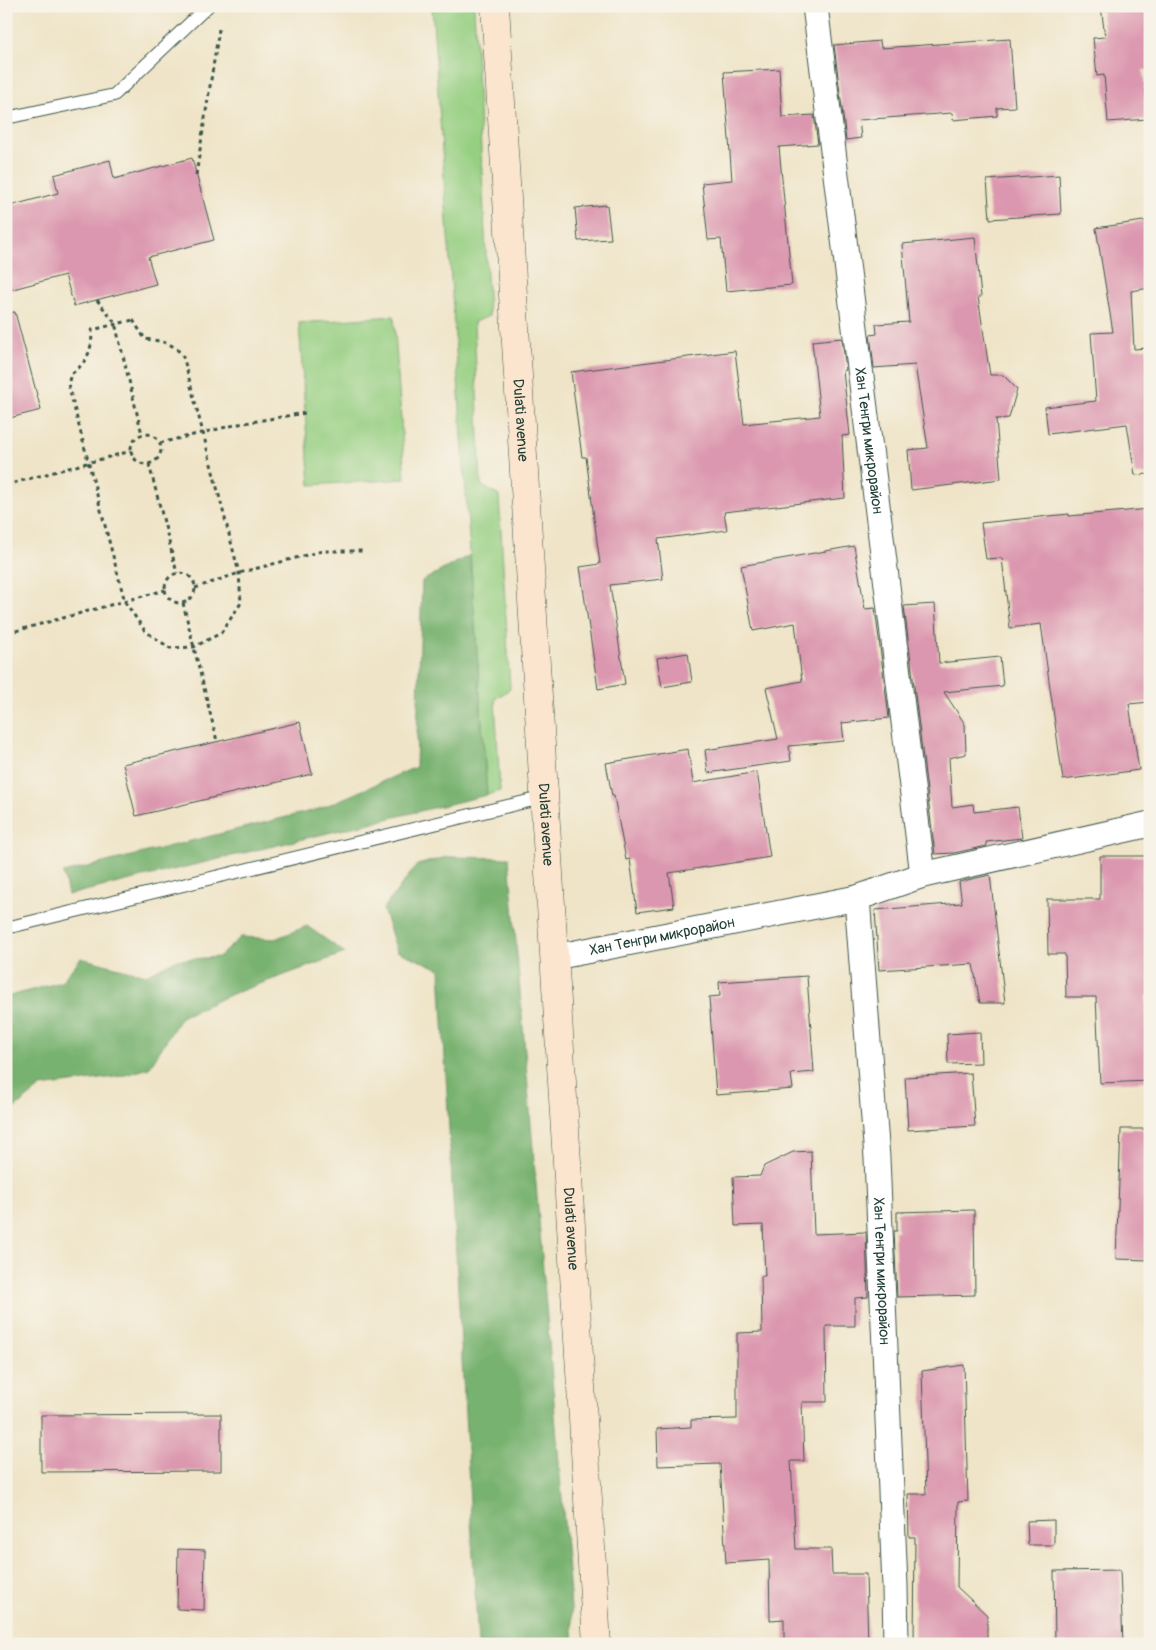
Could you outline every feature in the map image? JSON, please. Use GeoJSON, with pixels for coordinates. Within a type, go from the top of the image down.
{"type":"FeatureCollection","features":[{"type":"Feature","properties":{"kind":"main road","name":"Dulati avenue"},"geometry":{"type":"LineString","coordinates":[[495,6],[597,1644]]}},
{"type":"Feature","properties":{"kind":"street","name":"Хан Тенгри микрорайон"},"geometry":{"type":"LineString","coordinates":[[815,6],[923,875]]}},
{"type":"Feature","properties":{"kind":"street","name":"Хан Тенгри микрорайон"},"geometry":{"type":"LineString","coordinates":[[555,957],[857,898],[923,875],[1150,824]]}},
{"type":"Feature","properties":{"kind":"street","name":"Хан Тенгри микрорайон"},"geometry":{"type":"LineString","coordinates":[[857,898],[877,1158],[895,1576],[896,1644]]}},
{"type":"Feature","properties":{"kind":"lane"},"geometry":{"type":"LineString","coordinates":[[6,118],[114,95],[208,6]]}},
{"type":"Feature","properties":{"kind":"lane"},"geometry":{"type":"LineString","coordinates":[[6,928],[545,797]]}},
{"type":"Feature","properties":{"kind":"path"},"geometry":{"type":"LineString","coordinates":[[196,175],[219,25]]}},
{"type":"Feature","properties":{"kind":"path"},"geometry":{"type":"LineString","coordinates":[[97,300],[115,323],[142,434]]}},
{"type":"Feature","properties":{"kind":"path"},"geometry":{"type":"LineString","coordinates":[[133,320],[145,339],[165,342],[180,351],[184,359],[203,434],[239,572],[241,603],[221,633],[194,647],[170,648],[145,632],[125,602],[68,384],[71,374],[83,365],[92,345],[92,330],[133,320]]}},
{"type":"Feature","properties":{"kind":"path"},"geometry":{"type":"LineString","coordinates":[[160,443],[240,424],[305,413]]}},
{"type":"Feature","properties":{"kind":"path"},"geometry":{"type":"LineString","coordinates":[[142,434],[154,436],[160,443],[160,454],[154,462],[149,464],[135,460],[131,451],[132,442],[142,434]]}},
{"type":"Feature","properties":{"kind":"path"},"geometry":{"type":"LineString","coordinates":[[6,485],[131,451]]}},
{"type":"Feature","properties":{"kind":"path"},"geometry":{"type":"LineString","coordinates":[[149,464],[177,572]]}},
{"type":"Feature","properties":{"kind":"path"},"geometry":{"type":"LineString","coordinates":[[195,588],[239,572],[322,551],[362,551]]}},
{"type":"Feature","properties":{"kind":"path"},"geometry":{"type":"LineString","coordinates":[[177,572],[182,572],[191,578],[195,588],[191,597],[183,602],[173,601],[164,590],[166,581],[177,572]]}},
{"type":"Feature","properties":{"kind":"path"},"geometry":{"type":"LineString","coordinates":[[8,633],[164,590]]}},
{"type":"Feature","properties":{"kind":"path"},"geometry":{"type":"LineString","coordinates":[[183,602],[218,741]]}},
{"type":"Feature","properties":{"kind":"green space"},"geometry":{"type":"Polygon","coordinates":[[[432,6],[474,6],[489,316],[474,322],[481,485],[499,496],[510,689],[495,699],[500,791],[487,795],[432,6]]]}},
{"type":"Feature","properties":{"kind":"green space"},"geometry":{"type":"Polygon","coordinates":[[[394,316],[405,479],[310,485],[299,323],[394,316]]]}},
{"type":"Feature","properties":{"kind":"green space"},"geometry":{"type":"Polygon","coordinates":[[[470,555],[487,795],[68,895],[63,873],[319,809],[416,767],[422,581],[470,555]]]}},
{"type":"Feature","properties":{"kind":"green space"},"geometry":{"type":"Polygon","coordinates":[[[447,857],[509,858],[574,1644],[478,1644],[440,969],[397,951],[383,909],[417,865],[447,857]]]}},
{"type":"Feature","properties":{"kind":"green space"},"geometry":{"type":"Polygon","coordinates":[[[307,926],[345,953],[232,994],[181,1017],[149,1068],[122,1076],[41,1087],[6,1115],[6,997],[61,982],[81,958],[146,975],[176,960],[219,957],[241,937],[275,939],[307,926]]]}},
{"type":"Feature","properties":{"kind":"building"},"geometry":{"type":"Polygon","coordinates":[[[1101,6],[1150,6],[1150,70],[1143,70],[1148,119],[1108,122],[1104,75],[1097,76],[1093,38],[1105,37],[1101,6]]]}},
{"type":"Feature","properties":{"kind":"building"},"geometry":{"type":"Polygon","coordinates":[[[1010,39],[1015,107],[997,108],[997,116],[953,120],[952,113],[859,120],[861,138],[846,140],[834,45],[880,41],[881,48],[1010,39]]]}},
{"type":"Feature","properties":{"kind":"building"},"geometry":{"type":"Polygon","coordinates":[[[779,69],[782,117],[814,115],[818,144],[779,147],[792,285],[726,291],[721,239],[708,240],[702,183],[732,180],[724,72],[779,69]]]}},
{"type":"Feature","properties":{"kind":"building"},"geometry":{"type":"Polygon","coordinates":[[[192,158],[214,240],[148,257],[156,284],[74,306],[65,275],[6,291],[6,207],[58,193],[54,175],[110,160],[114,179],[192,158]]]}},
{"type":"Feature","properties":{"kind":"building"},"geometry":{"type":"Polygon","coordinates":[[[1059,175],[1061,214],[990,219],[987,180],[1059,175]]]}},
{"type":"Feature","properties":{"kind":"building"},"geometry":{"type":"Polygon","coordinates":[[[607,205],[611,239],[578,241],[575,208],[607,205]]]}},
{"type":"Feature","properties":{"kind":"building"},"geometry":{"type":"Polygon","coordinates":[[[1150,220],[1150,288],[1131,291],[1134,349],[1147,348],[1150,387],[1150,474],[1135,475],[1127,424],[1048,434],[1045,407],[1096,401],[1091,333],[1113,332],[1096,228],[1150,220]]]}},
{"type":"Feature","properties":{"kind":"building"},"geometry":{"type":"Polygon","coordinates":[[[975,237],[981,297],[978,297],[990,375],[1003,375],[1017,389],[1009,418],[996,419],[1001,479],[911,490],[908,450],[928,448],[915,365],[874,368],[870,335],[877,334],[876,324],[909,322],[902,244],[975,237]]]}},
{"type":"Feature","properties":{"kind":"building"},"geometry":{"type":"Polygon","coordinates":[[[15,312],[41,410],[6,419],[6,313],[15,312]]]}},
{"type":"Feature","properties":{"kind":"building"},"geometry":{"type":"Polygon","coordinates":[[[842,338],[846,370],[843,371],[850,435],[842,436],[845,498],[724,512],[727,530],[658,539],[663,579],[610,585],[625,684],[598,689],[580,567],[600,564],[586,457],[582,457],[571,372],[735,351],[744,424],[820,416],[812,341],[842,338]]]}},
{"type":"Feature","properties":{"kind":"building"},"geometry":{"type":"Polygon","coordinates":[[[1150,509],[1150,702],[1129,704],[1139,770],[1063,780],[1041,624],[1010,628],[1002,558],[986,559],[981,523],[1069,514],[1069,516],[1150,509]]]}},
{"type":"Feature","properties":{"kind":"building"},"geometry":{"type":"Polygon","coordinates":[[[854,546],[865,609],[875,608],[889,718],[842,723],[844,741],[789,746],[791,761],[708,773],[705,750],[778,739],[766,688],[802,681],[795,623],[753,631],[741,566],[854,546]]]}},
{"type":"Feature","properties":{"kind":"building"},"geometry":{"type":"Polygon","coordinates":[[[935,604],[939,663],[1000,657],[1003,686],[944,692],[965,724],[966,754],[949,758],[952,807],[973,804],[974,812],[1018,807],[1022,838],[986,842],[987,846],[954,853],[935,854],[904,606],[935,604]]]}},
{"type":"Feature","properties":{"kind":"building"},"geometry":{"type":"Polygon","coordinates":[[[688,653],[692,682],[662,687],[657,658],[688,653]]]}},
{"type":"Feature","properties":{"kind":"building"},"geometry":{"type":"Polygon","coordinates":[[[300,722],[312,774],[136,816],[123,764],[300,722]]]}},
{"type":"Feature","properties":{"kind":"building"},"geometry":{"type":"Polygon","coordinates":[[[688,749],[693,783],[757,772],[770,857],[669,873],[674,907],[637,912],[630,859],[626,860],[606,763],[688,749]]]}},
{"type":"Feature","properties":{"kind":"building"},"geometry":{"type":"Polygon","coordinates":[[[1100,856],[1150,856],[1150,996],[1146,996],[1148,1047],[1150,1047],[1150,1081],[1100,1083],[1096,997],[1066,997],[1065,954],[1048,954],[1047,899],[1100,899],[1100,856]]]}},
{"type":"Feature","properties":{"kind":"building"},"geometry":{"type":"Polygon","coordinates":[[[990,875],[1005,1003],[980,1003],[973,964],[879,970],[875,910],[962,903],[959,882],[990,875]]]}},
{"type":"Feature","properties":{"kind":"building"},"geometry":{"type":"Polygon","coordinates":[[[807,976],[814,1072],[791,1074],[793,1089],[716,1095],[709,997],[720,996],[719,982],[807,976]]]}},
{"type":"Feature","properties":{"kind":"building"},"geometry":{"type":"Polygon","coordinates":[[[980,1032],[981,1063],[948,1064],[947,1034],[980,1032]]]}},
{"type":"Feature","properties":{"kind":"building"},"geometry":{"type":"Polygon","coordinates":[[[971,1073],[975,1126],[908,1130],[905,1077],[971,1073]]]}},
{"type":"Feature","properties":{"kind":"building"},"geometry":{"type":"Polygon","coordinates":[[[1121,1129],[1150,1129],[1150,1260],[1116,1259],[1121,1129]]]}},
{"type":"Feature","properties":{"kind":"building"},"geometry":{"type":"Polygon","coordinates":[[[811,1151],[814,1234],[866,1232],[868,1297],[855,1298],[855,1326],[826,1326],[827,1402],[802,1402],[804,1461],[791,1461],[796,1549],[831,1549],[832,1574],[866,1574],[868,1644],[784,1644],[784,1619],[770,1620],[769,1560],[726,1563],[720,1464],[658,1466],[657,1429],[691,1427],[691,1420],[737,1419],[737,1333],[762,1332],[761,1276],[765,1276],[763,1225],[735,1226],[733,1177],[760,1176],[764,1166],[793,1152],[811,1151]]]}},
{"type":"Feature","properties":{"kind":"building"},"geometry":{"type":"Polygon","coordinates":[[[974,1210],[975,1295],[897,1297],[894,1231],[897,1231],[897,1212],[974,1210]]]}},
{"type":"Feature","properties":{"kind":"building"},"geometry":{"type":"Polygon","coordinates":[[[964,1365],[968,1501],[958,1502],[957,1587],[987,1615],[987,1644],[914,1644],[915,1537],[909,1537],[908,1494],[926,1494],[922,1371],[964,1365]]]}},
{"type":"Feature","properties":{"kind":"building"},"geometry":{"type":"Polygon","coordinates":[[[221,1414],[221,1471],[41,1472],[41,1415],[221,1414]]]}},
{"type":"Feature","properties":{"kind":"building"},"geometry":{"type":"Polygon","coordinates":[[[1054,1520],[1054,1545],[1028,1545],[1027,1521],[1054,1520]]]}},
{"type":"Feature","properties":{"kind":"building"},"geometry":{"type":"Polygon","coordinates":[[[178,1549],[205,1550],[204,1610],[177,1609],[178,1549]]]}},
{"type":"Feature","properties":{"kind":"building"},"geometry":{"type":"Polygon","coordinates":[[[1120,1570],[1123,1644],[1055,1644],[1054,1571],[1120,1570]]]}}]}
